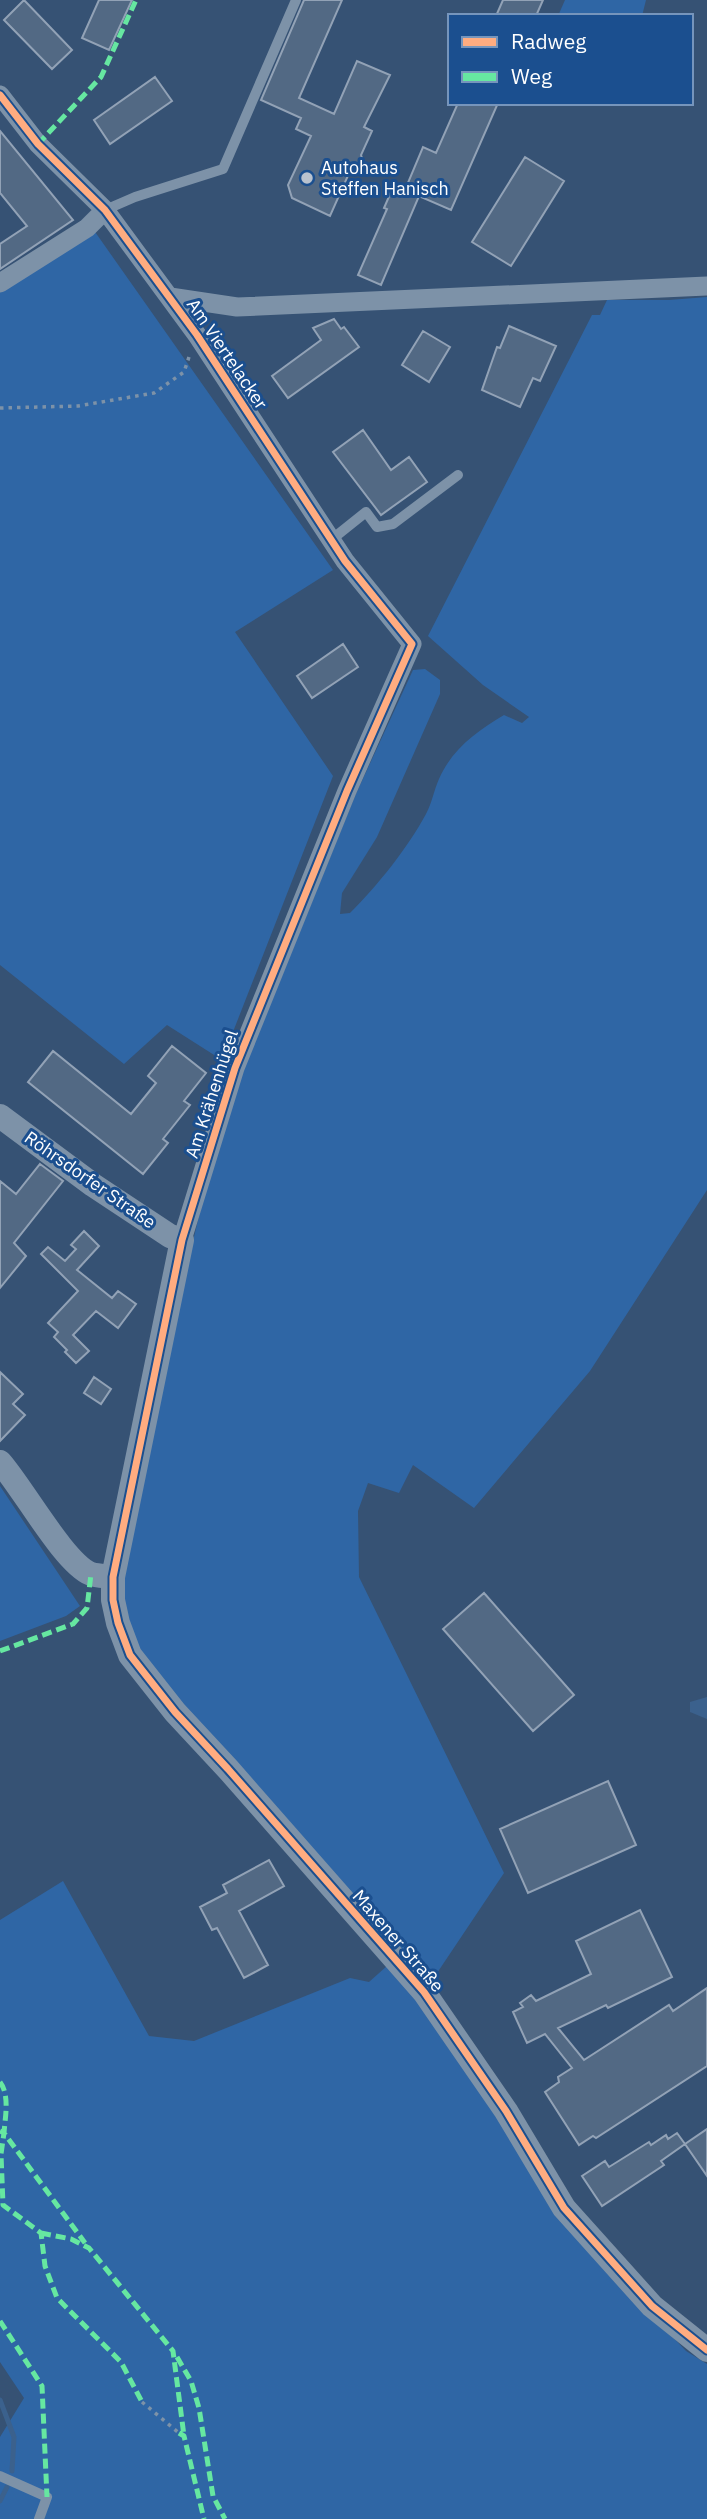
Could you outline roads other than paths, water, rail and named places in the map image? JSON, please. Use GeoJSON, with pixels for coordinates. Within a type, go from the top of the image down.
{"type":"FeatureCollection","features":[{"type":"Feature","properties":{"kind":"street","name":"Am Viertelacker"},"geometry":{"type":"LineString","coordinates":[[0,94],[38,144],[105,209],[197,335],[345,561],[412,643]]}},
{"type":"Feature","properties":{"kind":"street"},"geometry":{"type":"LineString","coordinates":[[0,283],[87,228],[105,209]]}},
{"type":"Feature","properties":{"kind":"street"},"geometry":{"type":"LineString","coordinates":[[170,296],[237,307],[707,286]]}},
{"type":"Feature","properties":{"kind":"street","name":"Am Krähenhügel"},"geometry":{"type":"LineString","coordinates":[[113,1577],[182,1240],[234,1068],[347,791],[412,643]]}},
{"type":"Feature","properties":{"kind":"street","name":"Röhrsdorfer Straße"},"geometry":{"type":"LineString","coordinates":[[0,1116],[93,1185],[170,1236],[182,1240]]}},
{"type":"Feature","properties":{"kind":"street"},"geometry":{"type":"LineString","coordinates":[[0,1462],[13,1476],[72,1562],[91,1574],[113,1577]]}},
{"type":"Feature","properties":{"kind":"street","name":"Maxener Straße"},"geometry":{"type":"LineString","coordinates":[[113,1577],[113,1600],[130,1656],[175,1712],[424,1992],[506,2111],[564,2208],[652,2306],[707,2350]]}},
{"type":"Feature","properties":{"kind":"lane"},"geometry":{"type":"LineString","coordinates":[[105,209],[223,169],[296,0]]}},
{"type":"Feature","properties":{"kind":"lane"},"geometry":{"type":"LineString","coordinates":[[331,540],[366,512],[377,527],[393,524],[458,475]]}},
{"type":"Feature","properties":{"kind":"lane"},"geometry":{"type":"LineString","coordinates":[[0,2476],[47,2497],[39,2519]]}},
{"type":"Feature","properties":{"kind":"waterway"},"geometry":{"type":"LineString","coordinates":[[0,2400],[14,2437],[12,2471]]}},
{"type":"Feature","properties":{"kind":"waterway"},"geometry":{"type":"LineString","coordinates":[[0,2501],[7,2487]]}},
{"type":"Feature","properties":{"kind":"place","name":"Autohaus Steffen Hanisch"},"geometry":{"type":"Point","coordinates":[307,178]}}]}
